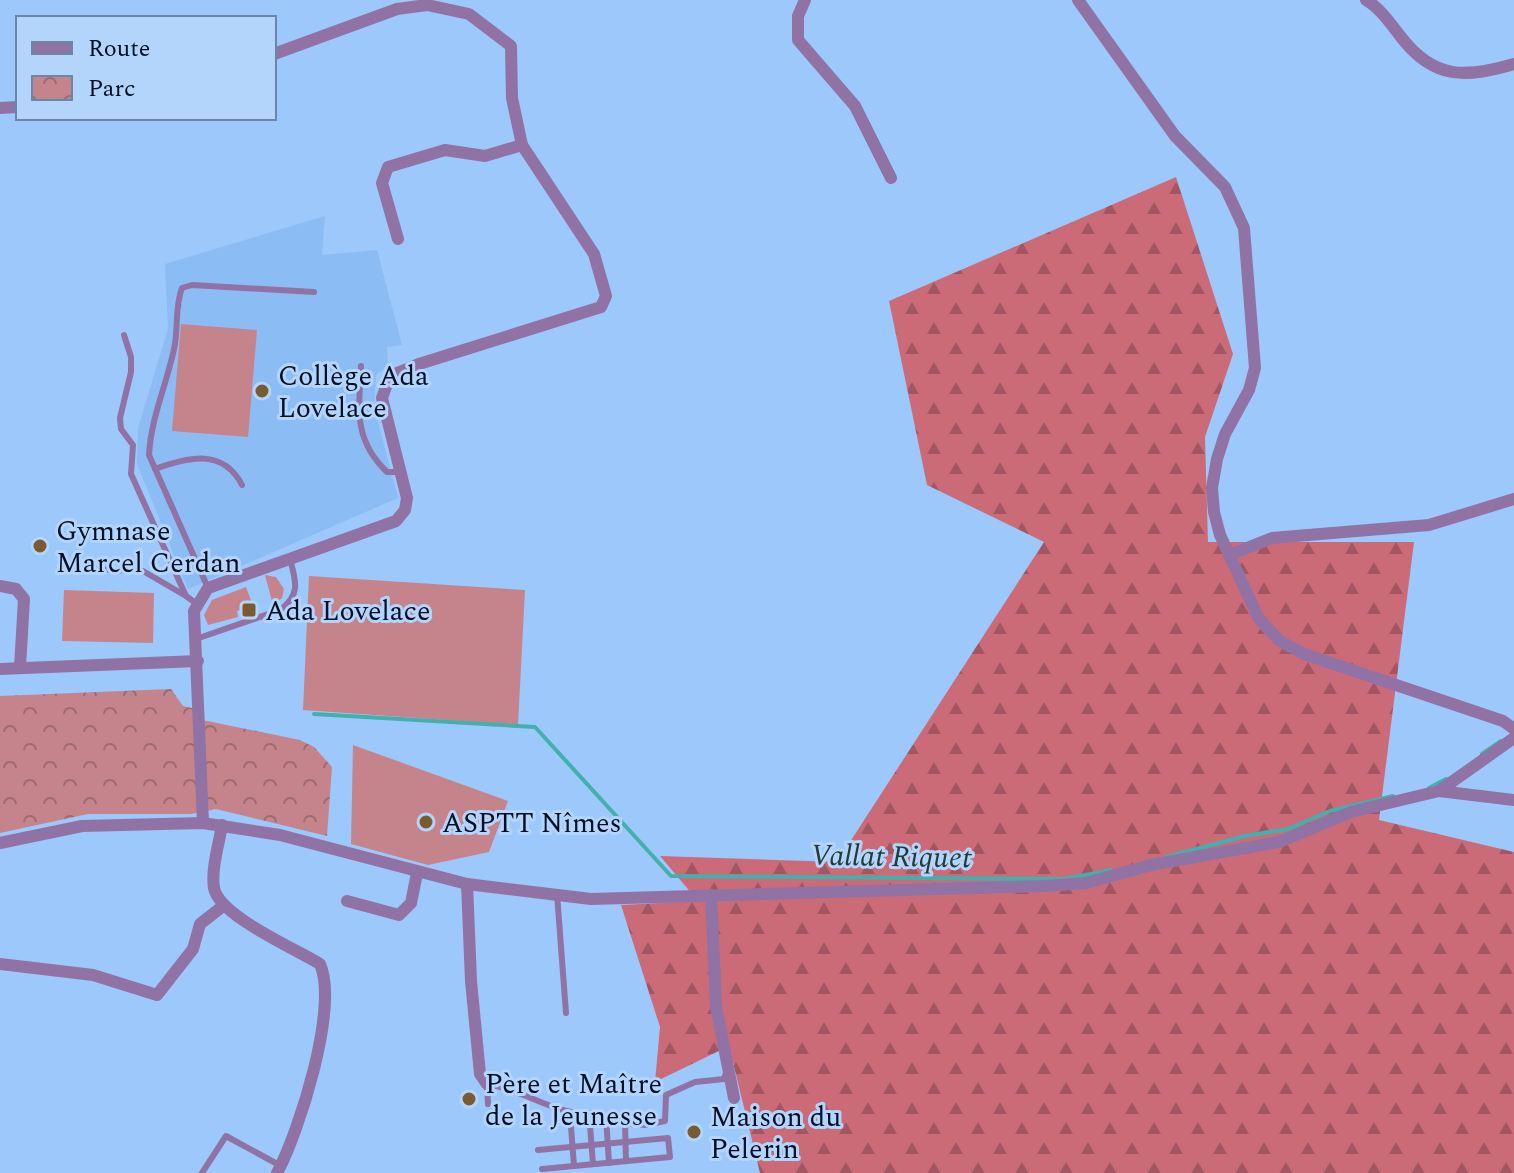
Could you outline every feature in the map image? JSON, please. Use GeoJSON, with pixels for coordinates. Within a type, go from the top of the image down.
{"type":"FeatureCollection","features":[{"type":"Feature","properties":{"kind":"street"},"geometry":{"type":"LineString","coordinates":[[805,0],[798,16],[798,40],[855,106],[891,178]]}},
{"type":"Feature","properties":{"kind":"street"},"geometry":{"type":"LineString","coordinates":[[1078,0],[1175,136],[1225,187],[1244,228],[1255,368],[1249,390],[1225,434],[1212,488],[1214,512],[1229,555],[1259,619],[1280,641],[1332,666],[1503,721],[1514,729]]}},
{"type":"Feature","properties":{"kind":"street"},"geometry":{"type":"LineString","coordinates":[[1366,0],[1391,24],[1414,54],[1443,71],[1472,74],[1514,64]]}},
{"type":"Feature","properties":{"kind":"street"},"geometry":{"type":"LineString","coordinates":[[203,823],[198,661],[191,600],[208,588],[396,521],[405,510],[407,498],[382,398],[390,376],[601,307],[606,296],[594,254],[522,145],[512,98],[511,46],[469,14],[427,5],[397,9],[276,53]]}},
{"type":"Feature","properties":{"kind":"street"},"geometry":{"type":"LineString","coordinates":[[398,239],[382,183],[388,167],[445,150],[485,156],[522,145]]}},
{"type":"Feature","properties":{"kind":"street"},"geometry":{"type":"LineString","coordinates":[[1229,555],[1272,538],[1429,525],[1514,499]]}},
{"type":"Feature","properties":{"kind":"street"},"geometry":{"type":"LineString","coordinates":[[0,586],[16,589],[24,599],[20,667]]}},
{"type":"Feature","properties":{"kind":"street"},"geometry":{"type":"LineString","coordinates":[[0,669],[198,661]]}},
{"type":"Feature","properties":{"kind":"street"},"geometry":{"type":"LineString","coordinates":[[1439,791],[1514,738]]}},
{"type":"Feature","properties":{"kind":"street"},"geometry":{"type":"LineString","coordinates":[[0,843],[82,826],[203,823],[280,835],[467,884],[591,899],[990,889],[1086,883],[1151,865],[1279,842],[1351,812],[1439,791],[1514,800]]}},
{"type":"Feature","properties":{"kind":"street"},"geometry":{"type":"LineString","coordinates":[[222,825],[213,882],[214,891],[223,906],[320,964],[325,974],[323,1021],[315,1064],[296,1130],[279,1169]]}},
{"type":"Feature","properties":{"kind":"street"},"geometry":{"type":"LineString","coordinates":[[360,891],[352,903],[399,915],[411,903],[417,873]]}},
{"type":"Feature","properties":{"kind":"street"},"geometry":{"type":"LineString","coordinates":[[467,884],[471,981],[484,1079]]}},
{"type":"Feature","properties":{"kind":"street"},"geometry":{"type":"LineString","coordinates":[[711,895],[716,1006],[734,1098]]}},
{"type":"Feature","properties":{"kind":"street"},"geometry":{"type":"LineString","coordinates":[[0,964],[93,975],[157,995],[193,949],[200,924],[223,906]]}},
{"type":"Feature","properties":{"kind":"lane"},"geometry":{"type":"LineString","coordinates":[[208,588],[149,455],[150,434],[175,343],[182,288],[192,285],[314,292]]}},
{"type":"Feature","properties":{"kind":"lane"},"geometry":{"type":"LineString","coordinates":[[124,335],[131,357],[131,372],[120,418],[121,429],[133,445],[131,474],[191,600]]}},
{"type":"Feature","properties":{"kind":"lane"},"geometry":{"type":"LineString","coordinates":[[361,366],[359,422],[369,455],[387,472],[400,472]]}},
{"type":"Feature","properties":{"kind":"lane"},"geometry":{"type":"LineString","coordinates":[[155,469],[188,457],[211,459],[226,463],[242,485]]}},
{"type":"Feature","properties":{"kind":"lane"},"geometry":{"type":"LineString","coordinates":[[196,639],[280,610],[291,602],[296,583],[290,559]]}},
{"type":"Feature","properties":{"kind":"lane"},"geometry":{"type":"LineString","coordinates":[[87,569],[143,571],[191,600]]}},
{"type":"Feature","properties":{"kind":"lane"},"geometry":{"type":"LineString","coordinates":[[557,894],[566,1013]]}},
{"type":"Feature","properties":{"kind":"lane"},"geometry":{"type":"LineString","coordinates":[[542,1169],[670,1157],[665,1121],[666,1095],[695,1082],[724,1079],[728,1065]]}},
{"type":"Feature","properties":{"kind":"lane"},"geometry":{"type":"LineString","coordinates":[[488,1104],[484,1079],[515,1088],[570,1114],[589,1113],[645,1125],[665,1121]]}},
{"type":"Feature","properties":{"kind":"lane"},"geometry":{"type":"LineString","coordinates":[[589,1113],[593,1164]]}},
{"type":"Feature","properties":{"kind":"lane"},"geometry":{"type":"LineString","coordinates":[[570,1114],[574,1166]]}},
{"type":"Feature","properties":{"kind":"lane"},"geometry":{"type":"LineString","coordinates":[[606,1117],[609,1163]]}},
{"type":"Feature","properties":{"kind":"lane"},"geometry":{"type":"LineString","coordinates":[[625,1123],[626,1161]]}},
{"type":"Feature","properties":{"kind":"lane"},"geometry":{"type":"LineString","coordinates":[[202,1173],[226,1136],[279,1169]]}},
{"type":"Feature","properties":{"kind":"lane"},"geometry":{"type":"LineString","coordinates":[[538,1150],[668,1138]]}},
{"type":"Feature","properties":{"kind":"shaded area","name":"Collège Ada Lovelace"},"geometry":{"type":"Polygon","coordinates":[[[325,216],[322,255],[377,250],[402,345],[387,347],[388,365],[376,375],[374,407],[398,498],[188,589],[137,464],[138,428],[168,329],[165,264],[325,216]]]}},
{"type":"Feature","properties":{"kind":"green space"},"geometry":{"type":"Polygon","coordinates":[[[1176,177],[1233,354],[1205,437],[1208,542],[1414,542],[1379,820],[1514,852],[1514,1173],[760,1173],[729,1046],[655,1082],[660,1027],[621,905],[698,901],[660,856],[837,862],[1044,542],[927,485],[889,301],[1176,177]]]}},
{"type":"Feature","properties":{"kind":"green space"},"geometry":{"type":"Polygon","coordinates":[[[181,324],[257,330],[248,437],[172,431],[181,324]]]}},
{"type":"Feature","properties":{"kind":"green space"},"geometry":{"type":"Polygon","coordinates":[[[265,575],[276,577],[284,589],[282,598],[273,605],[265,575]]]}},
{"type":"Feature","properties":{"kind":"green space"},"geometry":{"type":"Polygon","coordinates":[[[309,576],[525,590],[518,725],[303,710],[309,576]]]}},
{"type":"Feature","properties":{"kind":"green space"},"geometry":{"type":"Polygon","coordinates":[[[246,587],[253,606],[237,611],[238,617],[208,625],[204,615],[212,600],[246,587]]]}},
{"type":"Feature","properties":{"kind":"green space"},"geometry":{"type":"Polygon","coordinates":[[[64,590],[154,593],[153,643],[62,641],[64,590]]]}},
{"type":"Feature","properties":{"kind":"green space"},"geometry":{"type":"Polygon","coordinates":[[[171,689],[183,706],[196,709],[197,719],[300,740],[314,747],[332,767],[327,836],[216,809],[191,814],[88,814],[0,833],[0,696],[171,689]]]}},
{"type":"Feature","properties":{"kind":"green space","name":"ASPTT Nîmes"},"geometry":{"type":"Polygon","coordinates":[[[353,745],[508,801],[489,852],[428,865],[351,844],[353,745]]]}},
{"type":"Feature","properties":{"kind":"waterway","name":"Vallat Riquet"},"geometry":{"type":"LineString","coordinates":[[314,714],[535,727],[671,876],[1065,879],[1111,870]]}},
{"type":"Feature","properties":{"kind":"waterway","name":"Vallat Riquet"},"geometry":{"type":"LineString","coordinates":[[1482,754],[1501,741]]}},
{"type":"Feature","properties":{"kind":"waterway","name":"Vallat Riquet"},"geometry":{"type":"LineString","coordinates":[[1429,788],[1446,779]]}},
{"type":"Feature","properties":{"kind":"waterway","name":"Vallat Riquet"},"geometry":{"type":"LineString","coordinates":[[1166,857],[1245,836],[1288,829],[1330,811],[1393,796]]}},
{"type":"Feature","properties":{"kind":"place","name":"Collège Ada Lovelace"},"geometry":{"type":"Point","coordinates":[262,391]}},
{"type":"Feature","properties":{"kind":"place","name":"Gymnase Marcel Cerdan"},"geometry":{"type":"Point","coordinates":[40,546]}},
{"type":"Feature","properties":{"kind":"place","name":"Ada Lovelace"},"geometry":{"type":"Point","coordinates":[249,610]}},
{"type":"Feature","properties":{"kind":"place","name":"ASPTT Nîmes"},"geometry":{"type":"Point","coordinates":[426,822]}},
{"type":"Feature","properties":{"kind":"place","name":"Père et Maître de la Jeunesse"},"geometry":{"type":"Point","coordinates":[469,1099]}},
{"type":"Feature","properties":{"kind":"place","name":"Maison du Pelerin"},"geometry":{"type":"Point","coordinates":[694,1132]}}]}
